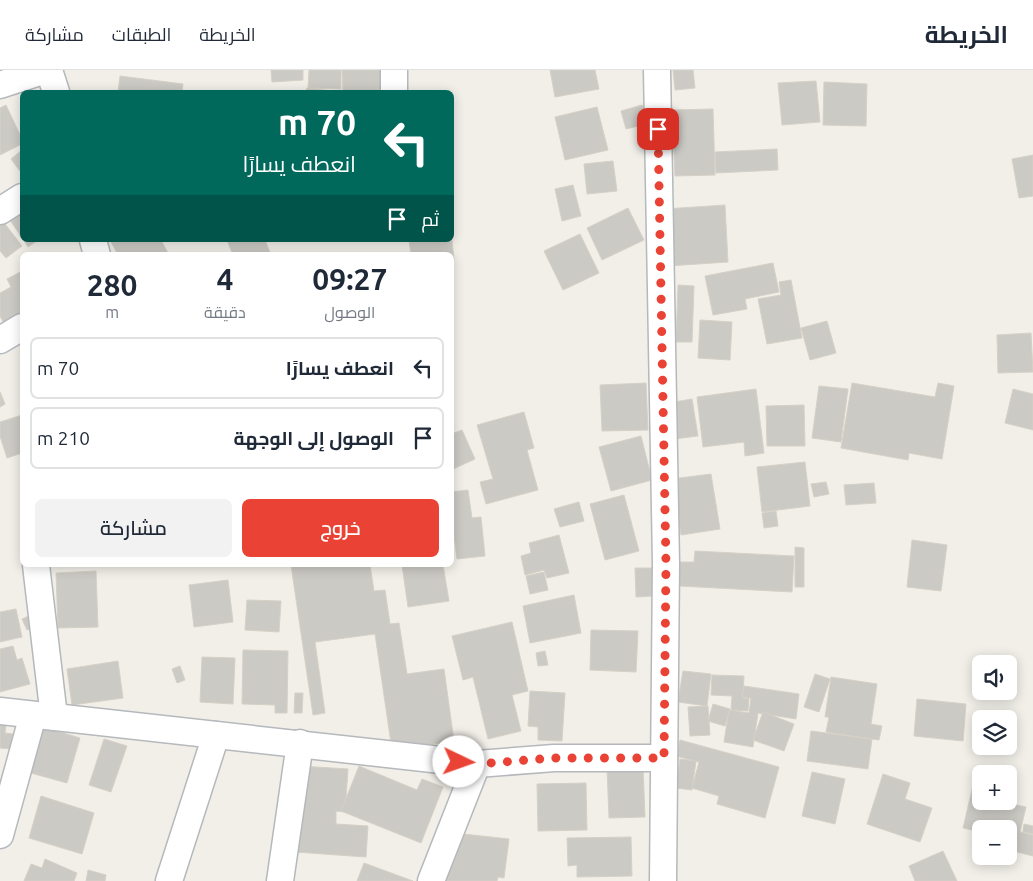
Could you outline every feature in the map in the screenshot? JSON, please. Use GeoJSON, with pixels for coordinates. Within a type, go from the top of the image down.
{"type":"FeatureCollection","features":[{"type":"Feature","properties":{"kind":"street"},"geometry":{"type":"LineString","coordinates":[[0,85],[48,70],[55,90]]}},
{"type":"Feature","properties":{"kind":"street"},"geometry":{"type":"LineString","coordinates":[[394,70],[394,90]]}},
{"type":"Feature","properties":{"kind":"street"},"geometry":{"type":"LineString","coordinates":[[656,70],[666,564],[663,881]]}},
{"type":"Feature","properties":{"kind":"street"},"geometry":{"type":"LineString","coordinates":[[0,211],[20,198]]}},
{"type":"Feature","properties":{"kind":"street"},"geometry":{"type":"LineString","coordinates":[[0,340],[20,328]]}},
{"type":"Feature","properties":{"kind":"street"},"geometry":{"type":"LineString","coordinates":[[0,835],[44,716],[36,567]]}},
{"type":"Feature","properties":{"kind":"street"},"geometry":{"type":"LineString","coordinates":[[0,711],[477,764],[554,758],[664,758]]}},
{"type":"Feature","properties":{"kind":"street"},"geometry":{"type":"LineString","coordinates":[[169,881],[216,735]]}},
{"type":"Feature","properties":{"kind":"street"},"geometry":{"type":"LineString","coordinates":[[280,881],[300,743]]}},
{"type":"Feature","properties":{"kind":"street"},"geometry":{"type":"LineString","coordinates":[[431,881],[477,764]]}},
{"type":"Feature","properties":{"kind":"building"},"geometry":{"type":"Polygon","coordinates":[[[271,70],[303,70],[303,80],[272,82],[271,70]]]}},
{"type":"Feature","properties":{"kind":"building"},"geometry":{"type":"Polygon","coordinates":[[[309,70],[341,70],[341,89],[308,88],[309,70]]]}},
{"type":"Feature","properties":{"kind":"building"},"geometry":{"type":"Polygon","coordinates":[[[342,70],[386,70],[386,90],[343,90],[342,70]]]}},
{"type":"Feature","properties":{"kind":"building"},"geometry":{"type":"Polygon","coordinates":[[[550,70],[595,70],[599,89],[555,97],[550,70]]]}},
{"type":"Feature","properties":{"kind":"building"},"geometry":{"type":"Polygon","coordinates":[[[673,70],[693,70],[695,88],[675,90],[673,70]]]}},
{"type":"Feature","properties":{"kind":"building"},"geometry":{"type":"Polygon","coordinates":[[[120,76],[183,84],[182,90],[118,90],[120,76]]]}},
{"type":"Feature","properties":{"kind":"building"},"geometry":{"type":"Polygon","coordinates":[[[816,81],[820,122],[782,125],[778,83],[816,81]]]}},
{"type":"Feature","properties":{"kind":"building"},"geometry":{"type":"Polygon","coordinates":[[[824,82],[867,84],[866,126],[823,125],[824,82]]]}},
{"type":"Feature","properties":{"kind":"building"},"geometry":{"type":"Polygon","coordinates":[[[307,88],[324,90],[306,90],[307,88]]]}},
{"type":"Feature","properties":{"kind":"building"},"geometry":{"type":"Polygon","coordinates":[[[6,105],[20,135],[20,145],[0,155],[0,108],[6,105]]]}},
{"type":"Feature","properties":{"kind":"building"},"geometry":{"type":"Polygon","coordinates":[[[642,105],[647,124],[626,129],[621,111],[642,105]]]}},
{"type":"Feature","properties":{"kind":"building"},"geometry":{"type":"Polygon","coordinates":[[[597,107],[608,150],[565,160],[555,117],[597,107]]]}},
{"type":"Feature","properties":{"kind":"building"},"geometry":{"type":"Polygon","coordinates":[[[713,109],[715,175],[675,176],[672,110],[713,109]]]}},
{"type":"Feature","properties":{"kind":"building"},"geometry":{"type":"Polygon","coordinates":[[[777,149],[778,170],[716,173],[715,152],[777,149]]]}},
{"type":"Feature","properties":{"kind":"building"},"geometry":{"type":"Polygon","coordinates":[[[20,152],[20,171],[11,159],[20,152]]]}},
{"type":"Feature","properties":{"kind":"building"},"geometry":{"type":"Polygon","coordinates":[[[1033,155],[1033,196],[1019,198],[1012,159],[1033,155]]]}},
{"type":"Feature","properties":{"kind":"building"},"geometry":{"type":"Polygon","coordinates":[[[613,161],[617,191],[587,194],[584,164],[613,161]]]}},
{"type":"Feature","properties":{"kind":"building"},"geometry":{"type":"Polygon","coordinates":[[[573,185],[581,216],[562,221],[555,189],[573,185]]]}},
{"type":"Feature","properties":{"kind":"building"},"geometry":{"type":"Polygon","coordinates":[[[725,205],[728,262],[668,266],[665,209],[725,205]]]}},
{"type":"Feature","properties":{"kind":"building"},"geometry":{"type":"Polygon","coordinates":[[[628,208],[644,240],[602,260],[587,228],[628,208]]]}},
{"type":"Feature","properties":{"kind":"building"},"geometry":{"type":"Polygon","coordinates":[[[20,212],[20,235],[10,220],[20,212]]]}},
{"type":"Feature","properties":{"kind":"building"},"geometry":{"type":"Polygon","coordinates":[[[2,220],[22,246],[6,258],[0,251],[0,222],[2,220]]]}},
{"type":"Feature","properties":{"kind":"building"},"geometry":{"type":"Polygon","coordinates":[[[580,234],[599,273],[563,290],[544,251],[580,234]]]}},
{"type":"Feature","properties":{"kind":"building"},"geometry":{"type":"Polygon","coordinates":[[[25,242],[35,242],[28,247],[25,242]]]}},
{"type":"Feature","properties":{"kind":"building"},"geometry":{"type":"Polygon","coordinates":[[[111,242],[162,242],[167,252],[116,252],[111,242]]]}},
{"type":"Feature","properties":{"kind":"building"},"geometry":{"type":"Polygon","coordinates":[[[228,242],[266,242],[270,252],[232,252],[228,242]]]}},
{"type":"Feature","properties":{"kind":"building"},"geometry":{"type":"Polygon","coordinates":[[[409,242],[452,242],[453,252],[411,252],[409,242]]]}},
{"type":"Feature","properties":{"kind":"building"},"geometry":{"type":"Polygon","coordinates":[[[773,263],[779,292],[745,299],[747,309],[713,315],[705,276],[773,263]]]}},
{"type":"Feature","properties":{"kind":"building"},"geometry":{"type":"Polygon","coordinates":[[[20,272],[20,324],[8,331],[0,316],[0,293],[11,287],[7,279],[20,272]]]}},
{"type":"Feature","properties":{"kind":"building"},"geometry":{"type":"Polygon","coordinates":[[[791,280],[802,338],[767,344],[758,299],[781,295],[779,282],[791,280]]]}},
{"type":"Feature","properties":{"kind":"building"},"geometry":{"type":"Polygon","coordinates":[[[678,285],[694,286],[692,342],[676,342],[678,285]]]}},
{"type":"Feature","properties":{"kind":"building"},"geometry":{"type":"Polygon","coordinates":[[[700,320],[732,322],[730,360],[698,358],[700,320]]]}},
{"type":"Feature","properties":{"kind":"building"},"geometry":{"type":"Polygon","coordinates":[[[827,321],[836,353],[810,360],[801,328],[827,321]]]}},
{"type":"Feature","properties":{"kind":"building"},"geometry":{"type":"Polygon","coordinates":[[[1031,333],[1033,372],[998,373],[997,335],[1031,333]]]}},
{"type":"Feature","properties":{"kind":"building"},"geometry":{"type":"Polygon","coordinates":[[[646,383],[648,430],[602,431],[600,385],[646,383]]]}},
{"type":"Feature","properties":{"kind":"building"},"geometry":{"type":"Polygon","coordinates":[[[852,383],[935,397],[938,383],[954,386],[942,459],[909,453],[908,460],[841,448],[852,383]]]}},
{"type":"Feature","properties":{"kind":"building"},"geometry":{"type":"Polygon","coordinates":[[[819,386],[848,389],[841,442],[812,438],[819,386]]]}},
{"type":"Feature","properties":{"kind":"building"},"geometry":{"type":"Polygon","coordinates":[[[756,389],[764,453],[745,456],[744,442],[703,447],[697,397],[756,389]]]}},
{"type":"Feature","properties":{"kind":"building"},"geometry":{"type":"Polygon","coordinates":[[[1013,389],[1033,394],[1033,430],[1005,423],[1013,389]]]}},
{"type":"Feature","properties":{"kind":"building"},"geometry":{"type":"Polygon","coordinates":[[[0,392],[5,404],[0,407],[0,392]]]}},
{"type":"Feature","properties":{"kind":"building"},"geometry":{"type":"Polygon","coordinates":[[[692,399],[698,436],[674,439],[668,403],[692,399]]]}},
{"type":"Feature","properties":{"kind":"building"},"geometry":{"type":"Polygon","coordinates":[[[804,405],[805,446],[767,446],[766,406],[804,405]]]}},
{"type":"Feature","properties":{"kind":"building"},"geometry":{"type":"Polygon","coordinates":[[[524,412],[534,448],[527,450],[538,490],[486,504],[480,482],[493,479],[477,425],[524,412]]]}},
{"type":"Feature","properties":{"kind":"building"},"geometry":{"type":"Polygon","coordinates":[[[20,416],[20,454],[7,458],[0,436],[0,422],[20,416]]]}},
{"type":"Feature","properties":{"kind":"building"},"geometry":{"type":"Polygon","coordinates":[[[462,430],[475,459],[454,469],[454,433],[462,430]]]}},
{"type":"Feature","properties":{"kind":"building"},"geometry":{"type":"Polygon","coordinates":[[[641,436],[652,480],[611,491],[599,447],[641,436]]]}},
{"type":"Feature","properties":{"kind":"building"},"geometry":{"type":"Polygon","coordinates":[[[805,462],[810,506],[762,512],[757,467],[805,462]]]}},
{"type":"Feature","properties":{"kind":"building"},"geometry":{"type":"Polygon","coordinates":[[[711,474],[720,529],[681,535],[672,479],[711,474]]]}},
{"type":"Feature","properties":{"kind":"building"},"geometry":{"type":"Polygon","coordinates":[[[826,482],[829,494],[814,497],[811,484],[826,482]]]}},
{"type":"Feature","properties":{"kind":"building"},"geometry":{"type":"Polygon","coordinates":[[[874,483],[876,503],[846,505],[844,485],[874,483]]]}},
{"type":"Feature","properties":{"kind":"building"},"geometry":{"type":"Polygon","coordinates":[[[468,490],[472,518],[481,517],[485,556],[457,559],[454,535],[454,492],[468,490]]]}},
{"type":"Feature","properties":{"kind":"building"},"geometry":{"type":"Polygon","coordinates":[[[624,495],[639,551],[605,560],[590,504],[624,495]]]}},
{"type":"Feature","properties":{"kind":"building"},"geometry":{"type":"Polygon","coordinates":[[[579,502],[584,521],[560,527],[554,509],[579,502]]]}},
{"type":"Feature","properties":{"kind":"building"},"geometry":{"type":"Polygon","coordinates":[[[776,511],[778,526],[764,528],[762,513],[776,511]]]}},
{"type":"Feature","properties":{"kind":"building"},"geometry":{"type":"Polygon","coordinates":[[[559,535],[569,573],[547,578],[544,570],[525,575],[521,556],[531,553],[529,543],[559,535]]]}},
{"type":"Feature","properties":{"kind":"building"},"geometry":{"type":"Polygon","coordinates":[[[912,540],[947,545],[941,591],[907,587],[912,540]]]}},
{"type":"Feature","properties":{"kind":"building"},"geometry":{"type":"Polygon","coordinates":[[[795,547],[804,548],[804,587],[795,587],[795,547]]]}},
{"type":"Feature","properties":{"kind":"building"},"geometry":{"type":"Polygon","coordinates":[[[695,551],[794,556],[792,592],[679,586],[680,562],[694,562],[695,551]]]}},
{"type":"Feature","properties":{"kind":"building"},"geometry":{"type":"Polygon","coordinates":[[[291,567],[370,567],[374,591],[385,590],[390,624],[399,623],[407,674],[444,669],[454,741],[392,750],[375,634],[315,642],[325,713],[313,715],[291,567]]]}},
{"type":"Feature","properties":{"kind":"building"},"geometry":{"type":"Polygon","coordinates":[[[402,567],[443,567],[449,601],[408,607],[402,567]]]}},
{"type":"Feature","properties":{"kind":"building"},"geometry":{"type":"Polygon","coordinates":[[[635,568],[653,568],[654,596],[636,597],[635,568]]]}},
{"type":"Feature","properties":{"kind":"building"},"geometry":{"type":"Polygon","coordinates":[[[96,571],[98,627],[58,628],[56,573],[96,571]]]}},
{"type":"Feature","properties":{"kind":"building"},"geometry":{"type":"Polygon","coordinates":[[[544,572],[548,590],[530,594],[526,576],[544,572]]]}},
{"type":"Feature","properties":{"kind":"building"},"geometry":{"type":"Polygon","coordinates":[[[228,580],[233,622],[194,627],[189,585],[228,580]]]}},
{"type":"Feature","properties":{"kind":"building"},"geometry":{"type":"Polygon","coordinates":[[[574,595],[581,633],[530,643],[523,606],[574,595]]]}},
{"type":"Feature","properties":{"kind":"building"},"geometry":{"type":"Polygon","coordinates":[[[247,600],[281,601],[279,632],[245,630],[247,600]]]}},
{"type":"Feature","properties":{"kind":"building"},"geometry":{"type":"Polygon","coordinates":[[[16,609],[22,637],[0,642],[0,612],[16,609]]]}},
{"type":"Feature","properties":{"kind":"building"},"geometry":{"type":"Polygon","coordinates":[[[31,615],[35,627],[27,630],[22,619],[31,615]]]}},
{"type":"Feature","properties":{"kind":"building"},"geometry":{"type":"Polygon","coordinates":[[[512,622],[528,691],[512,695],[521,731],[488,739],[473,677],[463,680],[452,636],[512,622]]]}},
{"type":"Feature","properties":{"kind":"building"},"geometry":{"type":"Polygon","coordinates":[[[591,630],[638,631],[636,672],[590,670],[591,630]]]}},
{"type":"Feature","properties":{"kind":"building"},"geometry":{"type":"Polygon","coordinates":[[[13,646],[17,660],[22,658],[30,684],[0,692],[0,649],[13,646]]]}},
{"type":"Feature","properties":{"kind":"building"},"geometry":{"type":"Polygon","coordinates":[[[243,650],[288,651],[287,713],[275,713],[275,705],[242,704],[243,650]]]}},
{"type":"Feature","properties":{"kind":"building"},"geometry":{"type":"Polygon","coordinates":[[[545,651],[548,665],[538,666],[536,653],[545,651]]]}},
{"type":"Feature","properties":{"kind":"building"},"geometry":{"type":"Polygon","coordinates":[[[202,657],[235,658],[233,704],[200,702],[202,657]]]}},
{"type":"Feature","properties":{"kind":"building"},"geometry":{"type":"Polygon","coordinates":[[[118,661],[123,698],[72,705],[67,669],[118,661]]]}},
{"type":"Feature","properties":{"kind":"building"},"geometry":{"type":"Polygon","coordinates":[[[180,666],[185,680],[177,683],[172,669],[180,666]]]}},
{"type":"Feature","properties":{"kind":"building"},"geometry":{"type":"Polygon","coordinates":[[[683,671],[711,674],[707,706],[678,702],[683,671]]]}},
{"type":"Feature","properties":{"kind":"building"},"geometry":{"type":"Polygon","coordinates":[[[815,674],[830,679],[819,712],[804,707],[815,674]]]}},
{"type":"Feature","properties":{"kind":"building"},"geometry":{"type":"Polygon","coordinates":[[[712,675],[744,676],[743,698],[749,698],[748,711],[731,710],[732,696],[711,695],[712,675]]]}},
{"type":"Feature","properties":{"kind":"building"},"geometry":{"type":"Polygon","coordinates":[[[831,677],[877,684],[871,724],[882,726],[879,740],[826,732],[829,717],[825,717],[831,677]]]}},
{"type":"Feature","properties":{"kind":"building"},"geometry":{"type":"Polygon","coordinates":[[[744,686],[799,694],[796,719],[758,713],[753,747],[724,742],[729,710],[749,713],[751,698],[742,697],[744,686]]]}},
{"type":"Feature","properties":{"kind":"building"},"geometry":{"type":"Polygon","coordinates":[[[530,691],[565,693],[562,741],[538,740],[538,727],[528,726],[530,691]]]}},
{"type":"Feature","properties":{"kind":"building"},"geometry":{"type":"Polygon","coordinates":[[[295,693],[303,693],[302,713],[294,713],[295,693]]]}},
{"type":"Feature","properties":{"kind":"building"},"geometry":{"type":"Polygon","coordinates":[[[917,699],[966,704],[963,741],[914,736],[917,699]]]}},
{"type":"Feature","properties":{"kind":"building"},"geometry":{"type":"Polygon","coordinates":[[[713,704],[730,709],[725,726],[708,721],[713,704]]]}},
{"type":"Feature","properties":{"kind":"building"},"geometry":{"type":"Polygon","coordinates":[[[708,706],[710,735],[690,736],[688,707],[708,706]]]}},
{"type":"Feature","properties":{"kind":"building"},"geometry":{"type":"Polygon","coordinates":[[[763,712],[794,724],[784,751],[753,740],[763,712]]]}},
{"type":"Feature","properties":{"kind":"building"},"geometry":{"type":"Polygon","coordinates":[[[0,723],[6,724],[5,733],[13,734],[11,749],[0,748],[0,723]]]}},
{"type":"Feature","properties":{"kind":"building"},"geometry":{"type":"Polygon","coordinates":[[[40,726],[80,738],[67,783],[20,770],[40,726]]]}},
{"type":"Feature","properties":{"kind":"building"},"geometry":{"type":"Polygon","coordinates":[[[811,731],[872,739],[868,769],[807,761],[811,731]]]}},
{"type":"Feature","properties":{"kind":"building"},"geometry":{"type":"Polygon","coordinates":[[[104,739],[127,746],[111,792],[89,785],[104,739]]]}},
{"type":"Feature","properties":{"kind":"building"},"geometry":{"type":"Polygon","coordinates":[[[680,740],[779,767],[765,818],[717,804],[719,796],[692,788],[699,762],[676,756],[680,740]]]}},
{"type":"Feature","properties":{"kind":"building"},"geometry":{"type":"Polygon","coordinates":[[[680,759],[696,761],[692,790],[676,788],[680,759]]]}},
{"type":"Feature","properties":{"kind":"building"},"geometry":{"type":"Polygon","coordinates":[[[300,766],[348,769],[345,812],[336,811],[336,824],[368,826],[366,857],[295,852],[300,766]]]}},
{"type":"Feature","properties":{"kind":"building"},"geometry":{"type":"Polygon","coordinates":[[[359,766],[417,790],[422,779],[443,787],[421,843],[341,811],[359,766]]]}},
{"type":"Feature","properties":{"kind":"building"},"geometry":{"type":"Polygon","coordinates":[[[643,767],[645,817],[609,818],[607,768],[643,767]]]}},
{"type":"Feature","properties":{"kind":"building"},"geometry":{"type":"Polygon","coordinates":[[[812,772],[845,779],[835,824],[802,816],[812,772]]]}},
{"type":"Feature","properties":{"kind":"building"},"geometry":{"type":"Polygon","coordinates":[[[883,774],[910,783],[905,799],[932,808],[920,842],[867,824],[883,774]]]}},
{"type":"Feature","properties":{"kind":"building"},"geometry":{"type":"Polygon","coordinates":[[[586,783],[587,830],[538,831],[537,784],[586,783]]]}},
{"type":"Feature","properties":{"kind":"building"},"geometry":{"type":"Polygon","coordinates":[[[972,790],[972,810],[1017,810],[1017,805],[1026,807],[1020,832],[1033,835],[1033,856],[1017,852],[1017,820],[972,820],[972,830],[963,828],[972,790]]]}},
{"type":"Feature","properties":{"kind":"building"},"geometry":{"type":"Polygon","coordinates":[[[41,796],[94,813],[82,854],[29,838],[41,796]]]}},
{"type":"Feature","properties":{"kind":"building"},"geometry":{"type":"Polygon","coordinates":[[[1024,824],[1033,826],[1033,834],[1023,832],[1024,824]]]}},
{"type":"Feature","properties":{"kind":"building"},"geometry":{"type":"Polygon","coordinates":[[[454,833],[509,839],[504,878],[498,877],[497,881],[444,881],[445,872],[449,872],[454,833]]]}},
{"type":"Feature","properties":{"kind":"building"},"geometry":{"type":"Polygon","coordinates":[[[631,837],[632,876],[577,877],[577,865],[568,866],[567,838],[631,837]]]}},
{"type":"Feature","properties":{"kind":"building"},"geometry":{"type":"Polygon","coordinates":[[[943,851],[957,881],[915,881],[909,866],[943,851]]]}},
{"type":"Feature","properties":{"kind":"building"},"geometry":{"type":"Polygon","coordinates":[[[45,859],[77,873],[74,881],[24,881],[31,864],[42,868],[45,859]]]}},
{"type":"Feature","properties":{"kind":"building"},"geometry":{"type":"Polygon","coordinates":[[[364,863],[413,881],[357,881],[364,863]]]}},
{"type":"Feature","properties":{"kind":"building"},"geometry":{"type":"Polygon","coordinates":[[[88,870],[106,875],[105,881],[86,881],[88,870]]]}},
{"type":"Feature","properties":{"kind":"route"},"geometry":{"type":"LineString","coordinates":[[459,762],[477,764],[554,758],[664,758],[666,564],[658,129]]}}]}
